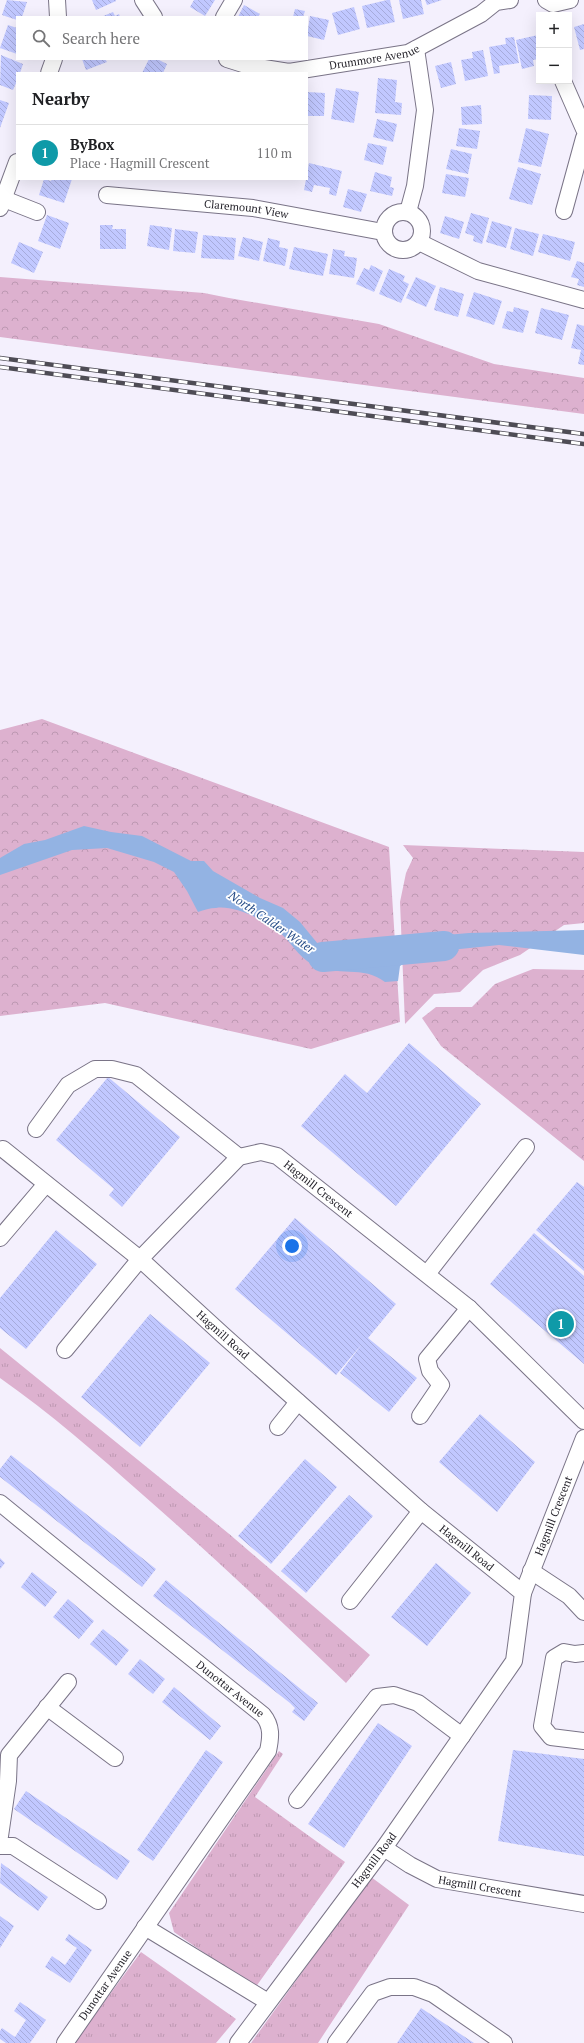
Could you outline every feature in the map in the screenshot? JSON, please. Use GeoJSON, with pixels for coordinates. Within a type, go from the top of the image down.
{"type":"FeatureCollection","features":[{"type":"Feature","properties":{"kind":"street"},"geometry":{"type":"LineString","coordinates":[[57,0],[58,16]]}},
{"type":"Feature","properties":{"kind":"street"},"geometry":{"type":"LineString","coordinates":[[143,0],[153,16]]}},
{"type":"Feature","properties":{"kind":"street"},"geometry":{"type":"LineString","coordinates":[[225,16],[234,0]]}},
{"type":"Feature","properties":{"kind":"street","name":"Drummore Avenue"},"geometry":{"type":"LineString","coordinates":[[230,60],[246,65],[289,72],[408,53],[481,14],[496,2],[510,0]]}},
{"type":"Feature","properties":{"kind":"street"},"geometry":{"type":"LineString","coordinates":[[551,6],[570,0]]}},
{"type":"Feature","properties":{"kind":"street"},"geometry":{"type":"LineString","coordinates":[[408,212],[415,186],[424,110],[416,49]]}},
{"type":"Feature","properties":{"kind":"street"},"geometry":{"type":"LineString","coordinates":[[49,72],[54,60]]}},
{"type":"Feature","properties":{"kind":"street"},"geometry":{"type":"LineString","coordinates":[[564,84],[584,129]]}},
{"type":"Feature","properties":{"kind":"street"},"geometry":{"type":"LineString","coordinates":[[564,211],[584,138]]}},
{"type":"Feature","properties":{"kind":"street"},"geometry":{"type":"LineString","coordinates":[[16,165],[2,204],[37,212]]}},
{"type":"Feature","properties":{"kind":"street","name":"Claremount View"},"geometry":{"type":"LineString","coordinates":[[107,196],[253,208],[383,232]]}},
{"type":"Feature","properties":{"kind":"street"},"geometry":{"type":"LineString","coordinates":[[408,212],[414,215],[422,224],[422,237],[410,250],[398,250],[388,243],[383,232],[384,226],[391,216],[396,213],[408,212]]}},
{"type":"Feature","properties":{"kind":"street"},"geometry":{"type":"LineString","coordinates":[[419,242],[478,271],[584,300]]}},
{"type":"Feature","properties":{"kind":"street"},"geometry":{"type":"LineString","coordinates":[[36,1129],[68,1085],[95,1069],[112,1070],[136,1075],[239,1157],[140,1259],[65,1350]]}},
{"type":"Feature","properties":{"kind":"street"},"geometry":{"type":"LineString","coordinates":[[427,1274],[526,1147]]}},
{"type":"Feature","properties":{"kind":"street","name":"Hagmill Road"},"geometry":{"type":"LineString","coordinates":[[2,1149],[140,1259],[421,1511],[523,1593],[514,1661],[384,1848],[238,2043]]}},
{"type":"Feature","properties":{"kind":"street","name":"Hagmill Crescent"},"geometry":{"type":"LineString","coordinates":[[239,1157],[261,1152],[277,1156],[470,1308],[584,1421]]}},
{"type":"Feature","properties":{"kind":"street"},"geometry":{"type":"LineString","coordinates":[[0,1238],[46,1184]]}},
{"type":"Feature","properties":{"kind":"street"},"geometry":{"type":"LineString","coordinates":[[420,1416],[441,1386],[430,1370],[427,1359],[470,1308]]}},
{"type":"Feature","properties":{"kind":"street"},"geometry":{"type":"LineString","coordinates":[[278,1427],[298,1402]]}},
{"type":"Feature","properties":{"kind":"street","name":"Hagmill Crescent"},"geometry":{"type":"LineString","coordinates":[[523,1593],[584,1438]]}},
{"type":"Feature","properties":{"kind":"street","name":"Dunottar Avenue"},"geometry":{"type":"LineString","coordinates":[[0,1503],[263,1715],[269,1722],[271,1741],[268,1751],[65,2043]]}},
{"type":"Feature","properties":{"kind":"street"},"geometry":{"type":"LineString","coordinates":[[350,1600],[421,1511]]}},
{"type":"Feature","properties":{"kind":"street"},"geometry":{"type":"LineString","coordinates":[[531,1571],[569,1596],[584,1612]]}},
{"type":"Feature","properties":{"kind":"street"},"geometry":{"type":"LineString","coordinates":[[584,1653],[575,1654],[564,1652],[554,1658],[542,1726],[550,1737],[584,1741]]}},
{"type":"Feature","properties":{"kind":"street"},"geometry":{"type":"LineString","coordinates":[[0,1836],[8,1781],[9,1755],[68,1682]]}},
{"type":"Feature","properties":{"kind":"street"},"geometry":{"type":"LineString","coordinates":[[297,1800],[377,1697],[394,1695],[418,1703],[462,1736]]}},
{"type":"Feature","properties":{"kind":"street"},"geometry":{"type":"LineString","coordinates":[[47,1707],[115,1758]]}},
{"type":"Feature","properties":{"kind":"street"},"geometry":{"type":"LineString","coordinates":[[0,1846],[13,1846],[98,1901]]}},
{"type":"Feature","properties":{"kind":"street","name":"Hagmill Crescent"},"geometry":{"type":"LineString","coordinates":[[384,1848],[410,1865],[437,1879],[584,1904]]}},
{"type":"Feature","properties":{"kind":"street"},"geometry":{"type":"LineString","coordinates":[[145,1927],[268,2002]]}},
{"type":"Feature","properties":{"kind":"street"},"geometry":{"type":"LineString","coordinates":[[336,2043],[373,1993],[390,1987],[414,1987],[432,1994],[504,2043]]}},
{"type":"Feature","properties":{"kind":"green space"},"geometry":{"type":"Polygon","coordinates":[[[0,277],[204,293],[379,324],[494,364],[584,378],[584,414],[0,337],[0,277]]]}},
{"type":"Feature","properties":{"kind":"green space"},"geometry":{"type":"Polygon","coordinates":[[[42,719],[389,847],[400,1022],[311,1049],[105,1003],[0,1016],[0,730],[42,719]]]}},
{"type":"Feature","properties":{"kind":"green space"},"geometry":{"type":"Polygon","coordinates":[[[403,845],[584,852],[584,923],[564,925],[520,955],[483,970],[460,992],[434,994],[405,1024],[400,902],[406,873],[413,858],[403,845]]]}},
{"type":"Feature","properties":{"kind":"green space"},"geometry":{"type":"Polygon","coordinates":[[[533,969],[584,970],[584,1161],[441,1046],[422,1018],[436,1007],[472,1007],[495,984],[533,969]]]}},
{"type":"Feature","properties":{"kind":"green space"},"geometry":{"type":"Polygon","coordinates":[[[0,1348],[228,1533],[370,1655],[346,1683],[220,1564],[91,1449],[19,1391],[0,1378],[0,1348]]]}},
{"type":"Feature","properties":{"kind":"green space"},"geometry":{"type":"Polygon","coordinates":[[[279,1751],[283,1754],[255,1797],[345,1862],[255,1988],[174,1932],[169,1913],[279,1751]]]}},
{"type":"Feature","properties":{"kind":"green space"},"geometry":{"type":"Polygon","coordinates":[[[371,1877],[409,1905],[318,2043],[251,2043],[371,1877]]]}},
{"type":"Feature","properties":{"kind":"green space"},"geometry":{"type":"Polygon","coordinates":[[[141,1952],[236,2019],[216,2043],[74,2043],[141,1952]]]}},
{"type":"Feature","properties":{"kind":"water"},"geometry":{"type":"Polygon","coordinates":[[[84,826],[111,832],[142,836],[191,861],[204,861],[213,871],[260,898],[283,908],[300,922],[318,944],[346,948],[378,959],[389,960],[423,937],[469,933],[584,930],[584,955],[499,945],[460,949],[415,956],[400,966],[398,981],[385,982],[368,974],[331,970],[313,965],[298,953],[287,939],[278,931],[249,914],[223,908],[212,908],[198,912],[187,891],[174,872],[154,862],[107,848],[72,850],[0,875],[0,858],[24,844],[45,840],[84,826]]]}},
{"type":"Feature","properties":{"kind":"building"},"geometry":{"type":"Polygon","coordinates":[[[7,0],[27,2],[22,16],[16,16],[16,20],[2,15],[7,0]]]}},
{"type":"Feature","properties":{"kind":"building"},"geometry":{"type":"Polygon","coordinates":[[[92,0],[116,0],[116,1],[96,10],[92,0]]]}},
{"type":"Feature","properties":{"kind":"building"},"geometry":{"type":"Polygon","coordinates":[[[194,0],[215,0],[205,16],[190,7],[194,0]]]}},
{"type":"Feature","properties":{"kind":"building"},"geometry":{"type":"Polygon","coordinates":[[[390,0],[395,22],[367,28],[362,6],[390,0]]]}},
{"type":"Feature","properties":{"kind":"building"},"geometry":{"type":"Polygon","coordinates":[[[399,0],[421,0],[424,14],[403,19],[399,0]]]}},
{"type":"Feature","properties":{"kind":"building"},"geometry":{"type":"Polygon","coordinates":[[[425,0],[442,0],[427,5],[425,0]]]}},
{"type":"Feature","properties":{"kind":"building"},"geometry":{"type":"Polygon","coordinates":[[[244,5],[260,14],[259,16],[238,16],[244,5]]]}},
{"type":"Feature","properties":{"kind":"building"},"geometry":{"type":"Polygon","coordinates":[[[354,7],[360,29],[338,35],[332,13],[354,7]]]}},
{"type":"Feature","properties":{"kind":"building"},"geometry":{"type":"Polygon","coordinates":[[[295,9],[305,11],[303,16],[293,16],[295,9]]]}},
{"type":"Feature","properties":{"kind":"building"},"geometry":{"type":"Polygon","coordinates":[[[113,12],[115,16],[103,16],[113,12]]]}},
{"type":"Feature","properties":{"kind":"building"},"geometry":{"type":"Polygon","coordinates":[[[310,16],[329,20],[324,40],[308,36],[310,16]]]}},
{"type":"Feature","properties":{"kind":"building"},"geometry":{"type":"Polygon","coordinates":[[[584,24],[584,49],[580,50],[574,27],[584,24]]]}},
{"type":"Feature","properties":{"kind":"building"},"geometry":{"type":"Polygon","coordinates":[[[8,25],[16,28],[16,54],[0,48],[8,25]]]}},
{"type":"Feature","properties":{"kind":"building"},"geometry":{"type":"Polygon","coordinates":[[[536,35],[536,60],[533,60],[534,66],[522,69],[516,40],[536,35]]]}},
{"type":"Feature","properties":{"kind":"building"},"geometry":{"type":"Polygon","coordinates":[[[514,37],[519,63],[499,66],[500,73],[494,74],[489,47],[506,44],[505,38],[514,37]]]}},
{"type":"Feature","properties":{"kind":"building"},"geometry":{"type":"Polygon","coordinates":[[[483,50],[488,76],[465,81],[461,60],[473,58],[472,52],[483,50]]]}},
{"type":"Feature","properties":{"kind":"building"},"geometry":{"type":"Polygon","coordinates":[[[1,55],[23,64],[20,72],[16,72],[16,83],[13,90],[0,85],[1,55]]]}},
{"type":"Feature","properties":{"kind":"building"},"geometry":{"type":"Polygon","coordinates":[[[82,60],[106,60],[107,62],[86,70],[82,60]]]}},
{"type":"Feature","properties":{"kind":"building"},"geometry":{"type":"Polygon","coordinates":[[[148,60],[159,60],[167,64],[163,72],[142,72],[148,60]]]}},
{"type":"Feature","properties":{"kind":"building"},"geometry":{"type":"Polygon","coordinates":[[[451,62],[456,84],[441,88],[435,66],[451,62]]]}},
{"type":"Feature","properties":{"kind":"building"},"geometry":{"type":"Polygon","coordinates":[[[378,78],[397,80],[395,102],[402,103],[401,115],[375,113],[378,78]]]}},
{"type":"Feature","properties":{"kind":"building"},"geometry":{"type":"Polygon","coordinates":[[[336,88],[359,92],[354,123],[331,119],[336,88]]]}},
{"type":"Feature","properties":{"kind":"building"},"geometry":{"type":"Polygon","coordinates":[[[308,92],[325,93],[324,116],[308,116],[308,92]]]}},
{"type":"Feature","properties":{"kind":"building"},"geometry":{"type":"Polygon","coordinates":[[[529,95],[552,96],[551,120],[528,119],[529,95]]]}},
{"type":"Feature","properties":{"kind":"building"},"geometry":{"type":"Polygon","coordinates":[[[0,100],[9,103],[0,128],[0,100]]]}},
{"type":"Feature","properties":{"kind":"building"},"geometry":{"type":"Polygon","coordinates":[[[481,105],[482,124],[462,125],[461,107],[481,105]]]}},
{"type":"Feature","properties":{"kind":"building"},"geometry":{"type":"Polygon","coordinates":[[[377,119],[397,124],[393,142],[373,137],[377,119]]]}},
{"type":"Feature","properties":{"kind":"building"},"geometry":{"type":"Polygon","coordinates":[[[459,128],[480,131],[477,149],[456,146],[459,128]]]}},
{"type":"Feature","properties":{"kind":"building"},"geometry":{"type":"Polygon","coordinates":[[[526,128],[549,134],[541,167],[518,162],[526,128]]]}},
{"type":"Feature","properties":{"kind":"building"},"geometry":{"type":"Polygon","coordinates":[[[368,143],[387,147],[383,165],[364,160],[368,143]]]}},
{"type":"Feature","properties":{"kind":"building"},"geometry":{"type":"Polygon","coordinates":[[[451,149],[472,154],[468,174],[446,169],[451,149]]]}},
{"type":"Feature","properties":{"kind":"building"},"geometry":{"type":"Polygon","coordinates":[[[309,163],[342,171],[336,196],[329,194],[330,188],[314,185],[312,192],[304,190],[306,180],[308,180],[309,163]]]}},
{"type":"Feature","properties":{"kind":"building"},"geometry":{"type":"Polygon","coordinates":[[[518,167],[541,174],[532,205],[509,199],[518,167]]]}},
{"type":"Feature","properties":{"kind":"building"},"geometry":{"type":"Polygon","coordinates":[[[375,172],[392,177],[390,187],[394,188],[392,196],[370,191],[375,172]]]}},
{"type":"Feature","properties":{"kind":"building"},"geometry":{"type":"Polygon","coordinates":[[[446,174],[469,178],[465,197],[442,193],[446,174]]]}},
{"type":"Feature","properties":{"kind":"building"},"geometry":{"type":"Polygon","coordinates":[[[44,180],[72,180],[64,203],[39,195],[44,180]]]}},
{"type":"Feature","properties":{"kind":"building"},"geometry":{"type":"Polygon","coordinates":[[[348,189],[367,194],[361,212],[343,207],[348,189]]]}},
{"type":"Feature","properties":{"kind":"building"},"geometry":{"type":"Polygon","coordinates":[[[471,213],[489,218],[482,244],[473,241],[474,236],[465,233],[471,213]]]}},
{"type":"Feature","properties":{"kind":"building"},"geometry":{"type":"Polygon","coordinates":[[[47,215],[69,223],[60,249],[38,241],[47,215]]]}},
{"type":"Feature","properties":{"kind":"building"},"geometry":{"type":"Polygon","coordinates":[[[445,216],[464,222],[459,239],[440,233],[445,216]]]}},
{"type":"Feature","properties":{"kind":"building"},"geometry":{"type":"Polygon","coordinates":[[[492,221],[512,227],[506,248],[486,242],[492,221]]]}},
{"type":"Feature","properties":{"kind":"building"},"geometry":{"type":"Polygon","coordinates":[[[100,225],[113,225],[112,229],[126,229],[126,249],[100,249],[100,225]]]}},
{"type":"Feature","properties":{"kind":"building"},"geometry":{"type":"Polygon","coordinates":[[[150,225],[172,228],[169,250],[147,246],[150,225]]]}},
{"type":"Feature","properties":{"kind":"building"},"geometry":{"type":"Polygon","coordinates":[[[515,228],[539,234],[533,256],[510,249],[515,228]]]}},
{"type":"Feature","properties":{"kind":"building"},"geometry":{"type":"Polygon","coordinates":[[[175,229],[198,232],[195,253],[173,251],[175,229]]]}},
{"type":"Feature","properties":{"kind":"building"},"geometry":{"type":"Polygon","coordinates":[[[543,234],[575,242],[570,261],[538,252],[543,234]]]}},
{"type":"Feature","properties":{"kind":"building"},"geometry":{"type":"Polygon","coordinates":[[[203,235],[236,238],[234,260],[201,258],[203,235]]]}},
{"type":"Feature","properties":{"kind":"building"},"geometry":{"type":"Polygon","coordinates":[[[243,237],[263,242],[259,261],[238,256],[243,237]]]}},
{"type":"Feature","properties":{"kind":"building"},"geometry":{"type":"Polygon","coordinates":[[[268,238],[280,241],[279,247],[288,249],[285,266],[263,261],[268,238]]]}},
{"type":"Feature","properties":{"kind":"building"},"geometry":{"type":"Polygon","coordinates":[[[19,242],[43,252],[34,273],[11,263],[19,242]]]}},
{"type":"Feature","properties":{"kind":"building"},"geometry":{"type":"Polygon","coordinates":[[[294,247],[328,254],[323,276],[289,269],[294,247]]]}},
{"type":"Feature","properties":{"kind":"building"},"geometry":{"type":"Polygon","coordinates":[[[333,249],[345,251],[344,256],[357,258],[354,278],[329,274],[333,249]]]}},
{"type":"Feature","properties":{"kind":"building"},"geometry":{"type":"Polygon","coordinates":[[[577,261],[584,263],[584,287],[577,285],[579,279],[571,277],[577,261]]]}},
{"type":"Feature","properties":{"kind":"building"},"geometry":{"type":"Polygon","coordinates":[[[371,265],[383,271],[374,292],[356,284],[364,268],[369,270],[371,265]]]}},
{"type":"Feature","properties":{"kind":"building"},"geometry":{"type":"Polygon","coordinates":[[[389,269],[405,276],[403,281],[409,284],[401,303],[379,294],[389,269]]]}},
{"type":"Feature","properties":{"kind":"building"},"geometry":{"type":"Polygon","coordinates":[[[416,277],[436,286],[426,307],[406,298],[416,277]]]}},
{"type":"Feature","properties":{"kind":"building"},"geometry":{"type":"Polygon","coordinates":[[[440,287],[464,294],[458,317],[434,310],[440,287]]]}},
{"type":"Feature","properties":{"kind":"building"},"geometry":{"type":"Polygon","coordinates":[[[474,292],[502,301],[494,325],[466,316],[474,292]]]}},
{"type":"Feature","properties":{"kind":"building"},"geometry":{"type":"Polygon","coordinates":[[[514,307],[529,311],[523,333],[502,328],[507,311],[513,312],[514,307]]]}},
{"type":"Feature","properties":{"kind":"building"},"geometry":{"type":"Polygon","coordinates":[[[541,308],[569,315],[562,340],[535,333],[541,308]]]}},
{"type":"Feature","properties":{"kind":"building"},"geometry":{"type":"Polygon","coordinates":[[[577,324],[584,326],[584,365],[578,364],[581,350],[571,348],[577,324]]]}},
{"type":"Feature","properties":{"kind":"building"},"geometry":{"type":"Polygon","coordinates":[[[409,1043],[481,1104],[396,1206],[301,1126],[345,1074],[367,1093],[409,1043]]]}},
{"type":"Feature","properties":{"kind":"building"},"geometry":{"type":"Polygon","coordinates":[[[108,1077],[180,1137],[122,1207],[109,1195],[114,1189],[56,1140],[108,1077]]]}},
{"type":"Feature","properties":{"kind":"building"},"geometry":{"type":"Polygon","coordinates":[[[577,1182],[584,1187],[584,1271],[536,1230],[577,1182]]]}},
{"type":"Feature","properties":{"kind":"building"},"geometry":{"type":"Polygon","coordinates":[[[295,1218],[396,1304],[368,1338],[417,1378],[389,1412],[340,1373],[362,1344],[336,1375],[235,1289],[295,1218]]]}},
{"type":"Feature","properties":{"kind":"building"},"geometry":{"type":"Polygon","coordinates":[[[56,1230],[97,1264],[26,1349],[0,1328],[0,1298],[56,1230]]]}},
{"type":"Feature","properties":{"kind":"building"},"geometry":{"type":"Polygon","coordinates":[[[534,1233],[584,1276],[584,1364],[490,1284],[534,1233]]]}},
{"type":"Feature","properties":{"kind":"building"},"geometry":{"type":"Polygon","coordinates":[[[150,1314],[210,1363],[140,1447],[81,1397],[150,1314]]]}},
{"type":"Feature","properties":{"kind":"building"},"geometry":{"type":"Polygon","coordinates":[[[480,1414],[535,1462],[497,1512],[439,1462],[480,1414]]]}},
{"type":"Feature","properties":{"kind":"building"},"geometry":{"type":"Polygon","coordinates":[[[11,1455],[156,1569],[142,1587],[0,1477],[0,1469],[11,1455]]]}},
{"type":"Feature","properties":{"kind":"building"},"geometry":{"type":"Polygon","coordinates":[[[305,1459],[337,1487],[271,1564],[238,1536],[305,1459]]]}},
{"type":"Feature","properties":{"kind":"building"},"geometry":{"type":"Polygon","coordinates":[[[349,1495],[373,1516],[306,1593],[281,1571],[349,1495]]]}},
{"type":"Feature","properties":{"kind":"building"},"geometry":{"type":"Polygon","coordinates":[[[0,1558],[5,1563],[0,1569],[0,1558]]]}},
{"type":"Feature","properties":{"kind":"building"},"geometry":{"type":"Polygon","coordinates":[[[436,1563],[471,1593],[427,1646],[391,1617],[436,1563]]]}},
{"type":"Feature","properties":{"kind":"building"},"geometry":{"type":"Polygon","coordinates":[[[32,1572],[57,1592],[45,1607],[21,1587],[32,1572]]]}},
{"type":"Feature","properties":{"kind":"building"},"geometry":{"type":"Polygon","coordinates":[[[166,1580],[318,1703],[304,1721],[292,1712],[295,1708],[290,1703],[153,1596],[166,1580]]]}},
{"type":"Feature","properties":{"kind":"building"},"geometry":{"type":"Polygon","coordinates":[[[68,1599],[94,1621],[79,1639],[53,1617],[68,1599]]]}},
{"type":"Feature","properties":{"kind":"building"},"geometry":{"type":"Polygon","coordinates":[[[103,1629],[129,1650],[116,1666],[90,1644],[103,1629]]]}},
{"type":"Feature","properties":{"kind":"building"},"geometry":{"type":"Polygon","coordinates":[[[140,1659],[165,1679],[153,1694],[128,1674],[140,1659]]]}},
{"type":"Feature","properties":{"kind":"building"},"geometry":{"type":"Polygon","coordinates":[[[174,1687],[221,1726],[210,1740],[162,1702],[174,1687]]]}},
{"type":"Feature","properties":{"kind":"building"},"geometry":{"type":"Polygon","coordinates":[[[378,1723],[412,1746],[344,1848],[308,1824],[378,1723]]]}},
{"type":"Feature","properties":{"kind":"building"},"geometry":{"type":"Polygon","coordinates":[[[206,1750],[223,1762],[153,1861],[137,1850],[206,1750]]]}},
{"type":"Feature","properties":{"kind":"building"},"geometry":{"type":"Polygon","coordinates":[[[513,1750],[584,1759],[584,1856],[498,1841],[513,1750]]]}},
{"type":"Feature","properties":{"kind":"building"},"geometry":{"type":"Polygon","coordinates":[[[26,1791],[130,1861],[117,1880],[14,1809],[26,1791]]]}},
{"type":"Feature","properties":{"kind":"building"},"geometry":{"type":"Polygon","coordinates":[[[1,1863],[48,1897],[38,1911],[0,1883],[1,1863]]]}},
{"type":"Feature","properties":{"kind":"building"},"geometry":{"type":"Polygon","coordinates":[[[0,1916],[14,1926],[0,1948],[0,1916]]]}},
{"type":"Feature","properties":{"kind":"building"},"geometry":{"type":"Polygon","coordinates":[[[69,1934],[92,1950],[70,1983],[45,1967],[52,1956],[65,1965],[77,1948],[65,1940],[69,1934]]]}},
{"type":"Feature","properties":{"kind":"building"},"geometry":{"type":"Polygon","coordinates":[[[20,2002],[46,2020],[30,2043],[6,2043],[0,2039],[0,2031],[2,2028],[15,2037],[26,2020],[14,2011],[20,2002]]]}},
{"type":"Feature","properties":{"kind":"building"},"geometry":{"type":"Polygon","coordinates":[[[421,2008],[474,2043],[397,2043],[421,2008]]]}},
{"type":"Feature","properties":{"kind":"waterway","name":"North Calder Water"},"geometry":{"type":"LineString","coordinates":[[323,957],[444,946]]}},
{"type":"Feature","properties":{"kind":"railway"},"geometry":{"type":"LineString","coordinates":[[0,358],[584,434]]}},
{"type":"Feature","properties":{"kind":"railway"},"geometry":{"type":"LineString","coordinates":[[0,367],[584,444]]}},
{"type":"Feature","properties":{"kind":"place","name":"ByBox"},"geometry":{"type":"Point","coordinates":[561,1324]}}]}
